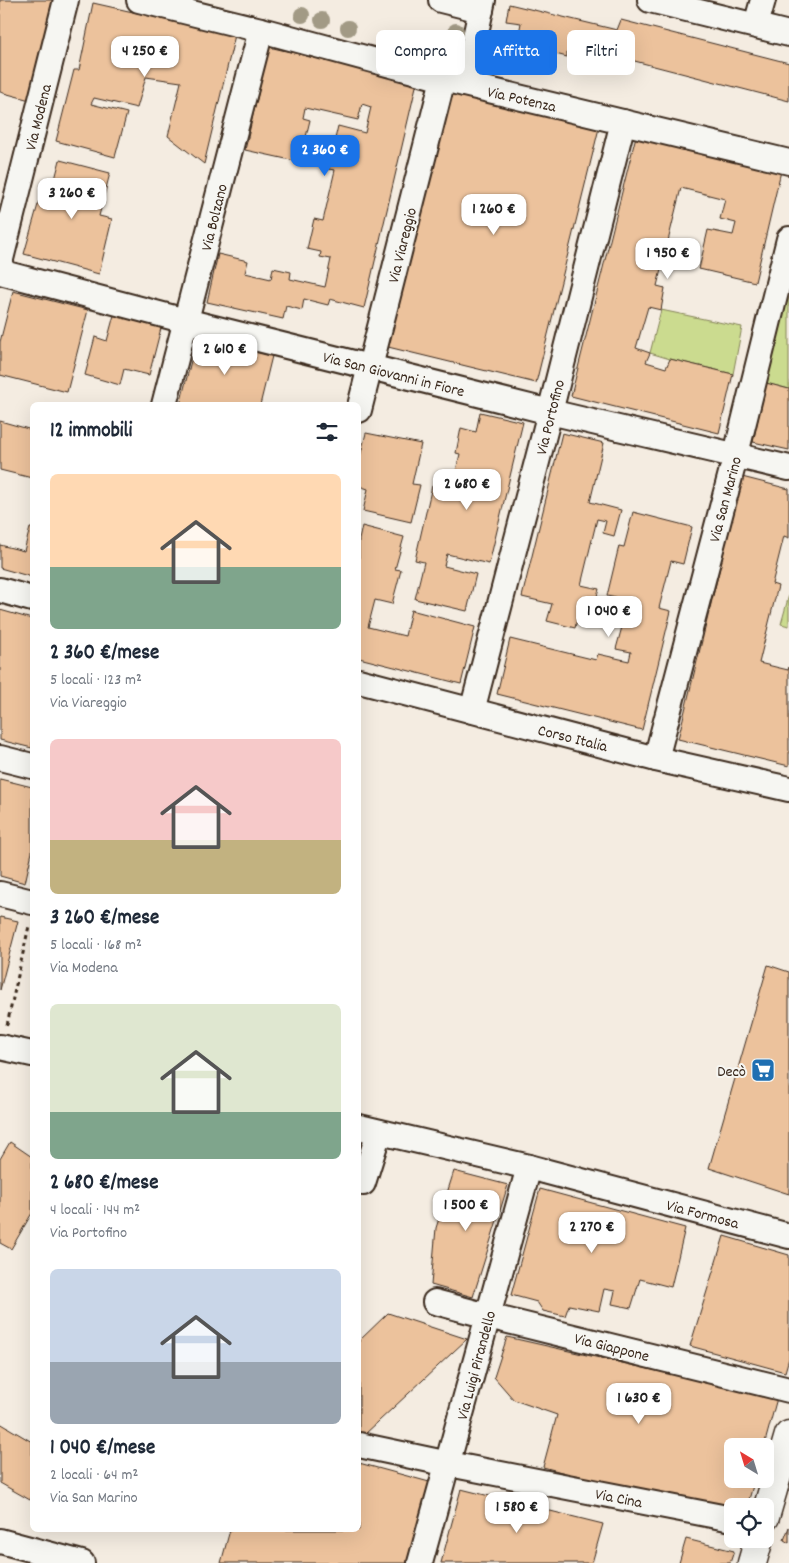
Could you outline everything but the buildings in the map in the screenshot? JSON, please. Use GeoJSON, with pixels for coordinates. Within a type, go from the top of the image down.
{"type":"FeatureCollection","features":[{"type":"Feature","properties":{"kind":"street","name":"Via Modena"},"geometry":{"type":"LineString","coordinates":[[0,263],[66,0]]}},
{"type":"Feature","properties":{"kind":"street","name":"Via Potenza"},"geometry":{"type":"LineString","coordinates":[[139,0],[214,9],[261,30],[454,81],[789,162]]}},
{"type":"Feature","properties":{"kind":"street"},"geometry":{"type":"LineString","coordinates":[[441,0],[482,5]]}},
{"type":"Feature","properties":{"kind":"street"},"geometry":{"type":"LineString","coordinates":[[650,0],[789,34]]}},
{"type":"Feature","properties":{"kind":"street"},"geometry":{"type":"LineString","coordinates":[[756,26],[763,0]]}},
{"type":"Feature","properties":{"kind":"street","name":"Via Viareggio"},"geometry":{"type":"LineString","coordinates":[[361,402],[454,81],[482,5]]}},
{"type":"Feature","properties":{"kind":"street","name":"Via Bolzano"},"geometry":{"type":"LineString","coordinates":[[165,402],[261,30]]}},
{"type":"Feature","properties":{"kind":"street","name":"Via Portofino"},"geometry":{"type":"LineString","coordinates":[[472,711],[623,122]]}},
{"type":"Feature","properties":{"kind":"street","name":"Via San Marino"},"geometry":{"type":"LineString","coordinates":[[656,759],[736,454],[789,238]]}},
{"type":"Feature","properties":{"kind":"street","name":"Via San Giovanni in Fiore"},"geometry":{"type":"LineString","coordinates":[[0,272],[186,321],[550,412],[736,454],[789,468]]}},
{"type":"Feature","properties":{"kind":"street"},"geometry":{"type":"LineString","coordinates":[[0,590],[30,598]]}},
{"type":"Feature","properties":{"kind":"street","name":"Corso Italia"},"geometry":{"type":"LineString","coordinates":[[361,682],[656,759],[789,789]]}},
{"type":"Feature","properties":{"kind":"street"},"geometry":{"type":"LineString","coordinates":[[0,758],[30,766]]}},
{"type":"Feature","properties":{"kind":"street"},"geometry":{"type":"LineString","coordinates":[[0,894],[30,908]]}},
{"type":"Feature","properties":{"kind":"street"},"geometry":{"type":"LineString","coordinates":[[1,1050],[30,1054]]}},
{"type":"Feature","properties":{"kind":"street"},"geometry":{"type":"LineString","coordinates":[[363,1183],[369,1129]]}},
{"type":"Feature","properties":{"kind":"street","name":"Via Formosa"},"geometry":{"type":"LineString","coordinates":[[369,1129],[529,1167],[789,1236]]}},
{"type":"Feature","properties":{"kind":"street","name":"Via Luigi Pirandello"},"geometry":{"type":"LineString","coordinates":[[420,1563],[449,1464],[529,1167]]}},
{"type":"Feature","properties":{"kind":"street","name":"Via Giappone"},"geometry":{"type":"LineString","coordinates":[[435,1302],[789,1390]]}},
{"type":"Feature","properties":{"kind":"street","name":"Via Cina"},"geometry":{"type":"LineString","coordinates":[[361,1445],[724,1517]]}},
{"type":"Feature","properties":{"kind":"street"},"geometry":{"type":"LineString","coordinates":[[771,1498],[788,1445]]}},
{"type":"Feature","properties":{"kind":"street"},"geometry":{"type":"LineString","coordinates":[[0,1541],[82,1563]]}},
{"type":"Feature","properties":{"kind":"street"},"geometry":{"type":"LineString","coordinates":[[752,1563],[756,1548]]}},
{"type":"Feature","properties":{"kind":"path"},"geometry":{"type":"LineString","coordinates":[[1,1050],[30,918]]}},
{"type":"Feature","properties":{"kind":"green space"},"geometry":{"type":"Polygon","coordinates":[[[789,298],[789,389],[766,383],[789,298]]]}},
{"type":"Feature","properties":{"kind":"green space"},"geometry":{"type":"Polygon","coordinates":[[[661,310],[742,327],[733,374],[650,353],[661,310]]]}},
{"type":"Feature","properties":{"kind":"green space"},"geometry":{"type":"Polygon","coordinates":[[[789,595],[789,626],[781,624],[789,595]]]}},
{"type":"Feature","properties":{"kind":"place","name":"Decò"},"geometry":{"type":"Point","coordinates":[763,1070]}}]}
